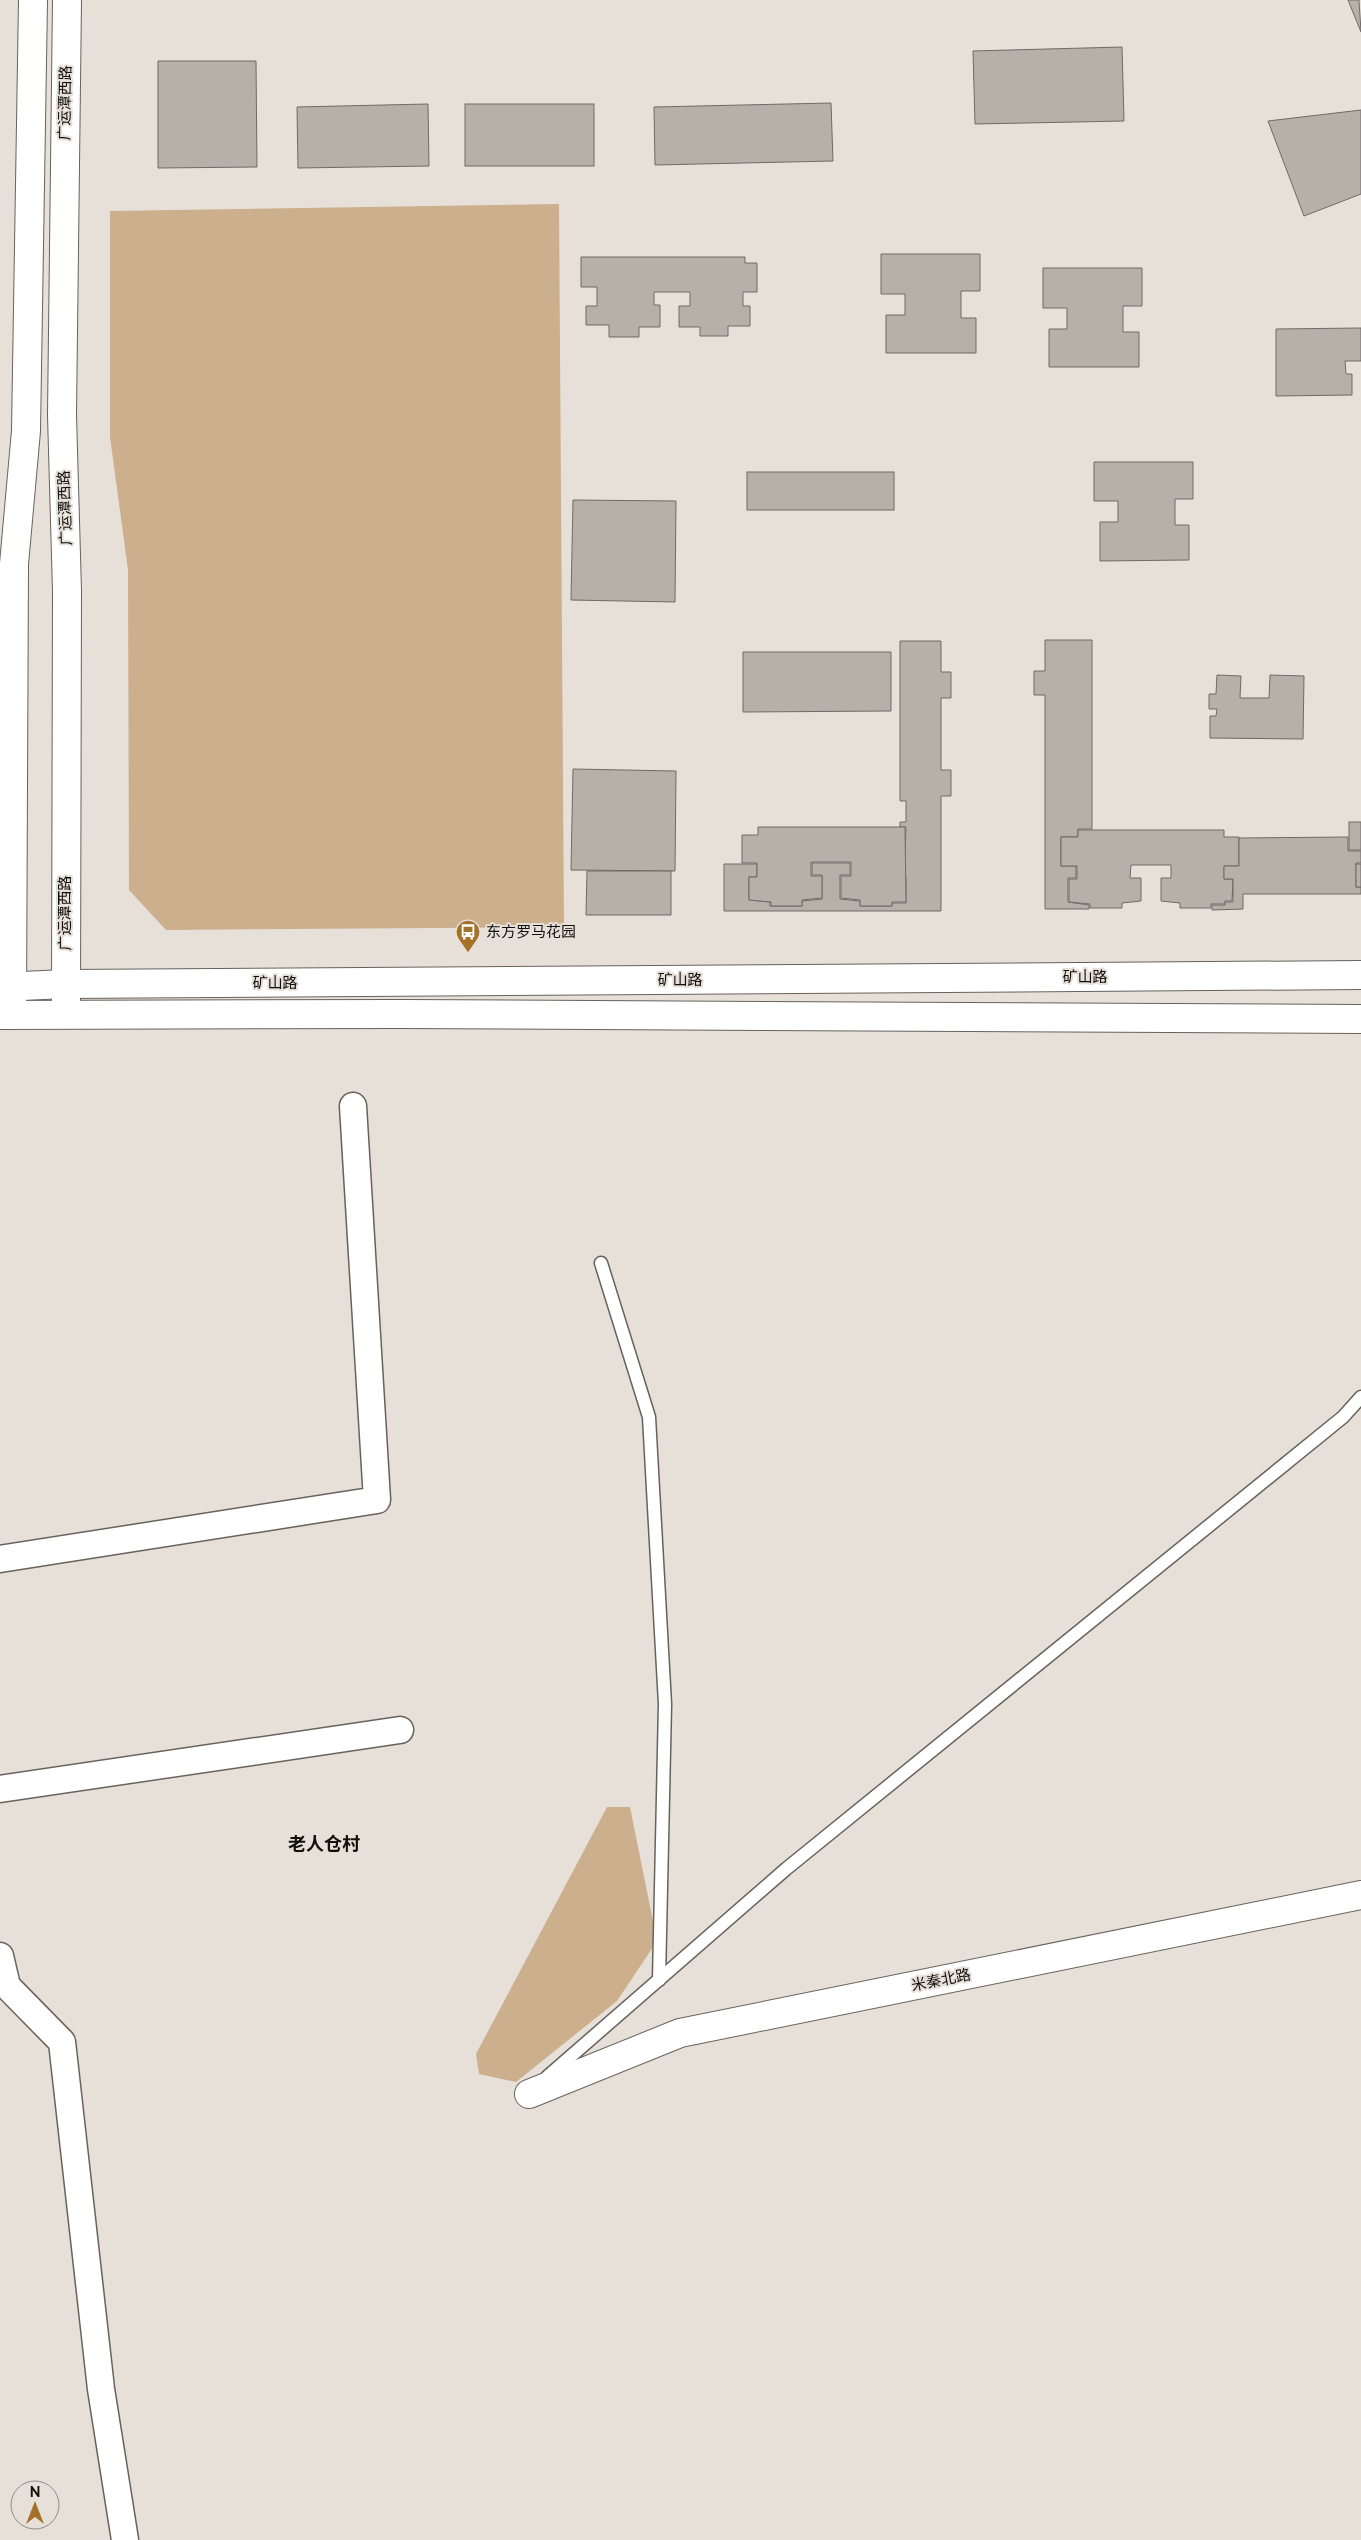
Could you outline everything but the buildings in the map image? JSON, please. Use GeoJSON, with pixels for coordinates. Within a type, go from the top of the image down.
{"type":"FeatureCollection","features":[{"type":"Feature","properties":{"kind":"street"},"geometry":{"type":"LineString","coordinates":[[32,0],[26,431],[14,564],[6,1015],[402,1014],[1361,1019]]}},
{"type":"Feature","properties":{"kind":"street","name":"广运潭西路"},"geometry":{"type":"LineString","coordinates":[[66,0],[62,415],[68,591],[66,1016]]}},
{"type":"Feature","properties":{"kind":"street","name":"矿山路"},"geometry":{"type":"LineString","coordinates":[[6,987],[65,984],[1361,975]]}},
{"type":"Feature","properties":{"kind":"street"},"geometry":{"type":"LineString","coordinates":[[0,1559],[377,1500],[352,1106]]}},
{"type":"Feature","properties":{"kind":"street"},"geometry":{"type":"LineString","coordinates":[[0,1789],[400,1730]]}},
{"type":"Feature","properties":{"kind":"street","name":"米秦北路"},"geometry":{"type":"LineString","coordinates":[[528,2094],[680,2033],[1361,1895]]}},
{"type":"Feature","properties":{"kind":"street"},"geometry":{"type":"LineString","coordinates":[[0,1956],[6,1986],[62,2042],[101,2389],[125,2540]]}},
{"type":"Feature","properties":{"kind":"lane"},"geometry":{"type":"LineString","coordinates":[[601,1263],[649,1417],[665,1704],[659,1980]]}},
{"type":"Feature","properties":{"kind":"lane"},"geometry":{"type":"LineString","coordinates":[[528,2094],[786,1869],[1343,1417],[1361,1397]]}},
{"type":"Feature","properties":{"kind":"shaded area"},"geometry":{"type":"Polygon","coordinates":[[[559,204],[564,927],[166,930],[129,890],[128,570],[110,437],[110,211],[559,204]]]}},
{"type":"Feature","properties":{"kind":"shaded area"},"geometry":{"type":"Polygon","coordinates":[[[607,1807],[630,1807],[657,1941],[617,2001],[516,2082],[479,2074],[476,2054],[607,1807]]]}},
{"type":"Feature","properties":{"kind":"place","name":"东方罗马花园"},"geometry":{"type":"Point","coordinates":[468,953]}},
{"type":"Feature","properties":{"kind":"district","name":"老人仓村"},"geometry":{"type":"Point","coordinates":[324,1844]}}]}
